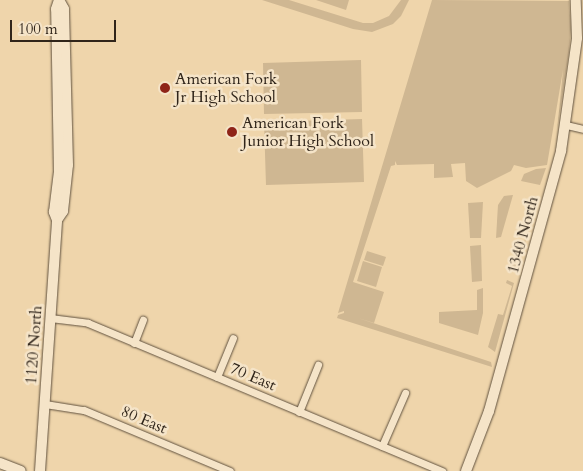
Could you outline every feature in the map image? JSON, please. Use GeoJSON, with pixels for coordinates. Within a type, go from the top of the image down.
{"type":"FeatureCollection","features":[{"type":"Feature","properties":{"kind":"street","name":"1120 North"},"geometry":{"type":"LineString","coordinates":[[40,471],[58,220],[63,211],[68,165],[64,9],[59,0]]}},
{"type":"Feature","properties":{"kind":"street","name":"1340 North"},"geometry":{"type":"LineString","coordinates":[[466,471],[489,411],[551,190],[566,125],[577,38],[579,1]]}},
{"type":"Feature","properties":{"kind":"street"},"geometry":{"type":"LineString","coordinates":[[566,125],[583,129]]}},
{"type":"Feature","properties":{"kind":"street","name":"70 East"},"geometry":{"type":"LineString","coordinates":[[50,318],[82,321],[442,471]]}},
{"type":"Feature","properties":{"kind":"street"},"geometry":{"type":"LineString","coordinates":[[134,343],[143,320]]}},
{"type":"Feature","properties":{"kind":"street"},"geometry":{"type":"LineString","coordinates":[[218,377],[234,338]]}},
{"type":"Feature","properties":{"kind":"street"},"geometry":{"type":"LineString","coordinates":[[299,412],[318,365]]}},
{"type":"Feature","properties":{"kind":"street"},"geometry":{"type":"LineString","coordinates":[[382,446],[405,393]]}},
{"type":"Feature","properties":{"kind":"street","name":"80 East"},"geometry":{"type":"LineString","coordinates":[[45,404],[84,410],[230,471]]}},
{"type":"Feature","properties":{"kind":"street"},"geometry":{"type":"LineString","coordinates":[[0,463],[21,471]]}},
{"type":"Feature","properties":{"kind":"shaded area"},"geometry":{"type":"Polygon","coordinates":[[[262,0],[289,0],[363,23],[373,23],[389,16],[401,0],[409,0],[401,16],[393,24],[372,32],[353,29],[262,0]]]}},
{"type":"Feature","properties":{"kind":"shaded area"},"geometry":{"type":"Polygon","coordinates":[[[316,0],[349,0],[346,10],[316,0]]]}},
{"type":"Feature","properties":{"kind":"shaded area"},"geometry":{"type":"Polygon","coordinates":[[[432,0],[569,1],[571,29],[569,52],[557,131],[563,70],[547,165],[526,168],[514,165],[511,171],[477,188],[466,181],[465,163],[451,164],[453,177],[434,178],[434,164],[397,165],[395,161],[395,165],[391,166],[353,282],[384,292],[374,323],[358,318],[491,362],[492,367],[337,318],[338,315],[344,313],[344,311],[338,313],[432,0]]]}},
{"type":"Feature","properties":{"kind":"shaded area"},"geometry":{"type":"Polygon","coordinates":[[[361,60],[362,112],[264,114],[263,63],[361,60]]]}},
{"type":"Feature","properties":{"kind":"shaded area"},"geometry":{"type":"Polygon","coordinates":[[[362,119],[364,182],[266,185],[264,122],[362,119]]]}},
{"type":"Feature","properties":{"kind":"shaded area"},"geometry":{"type":"Polygon","coordinates":[[[546,168],[540,185],[521,181],[524,174],[536,169],[546,168]]]}},
{"type":"Feature","properties":{"kind":"shaded area"},"geometry":{"type":"Polygon","coordinates":[[[513,195],[501,237],[496,238],[498,205],[504,196],[513,195]]]}},
{"type":"Feature","properties":{"kind":"shaded area"},"geometry":{"type":"Polygon","coordinates":[[[531,196],[538,197],[518,269],[514,270],[510,268],[512,264],[518,265],[535,202],[530,200],[531,196]]]}},
{"type":"Feature","properties":{"kind":"shaded area"},"geometry":{"type":"Polygon","coordinates":[[[483,202],[481,238],[470,238],[468,203],[483,202]]]}},
{"type":"Feature","properties":{"kind":"shaded area"},"geometry":{"type":"Polygon","coordinates":[[[481,245],[482,281],[472,282],[470,246],[481,245]]]}},
{"type":"Feature","properties":{"kind":"shaded area"},"geometry":{"type":"Polygon","coordinates":[[[367,251],[386,257],[383,266],[364,260],[367,251]]]}},
{"type":"Feature","properties":{"kind":"shaded area"},"geometry":{"type":"Polygon","coordinates":[[[363,261],[382,267],[376,287],[357,281],[363,261]]]}},
{"type":"Feature","properties":{"kind":"shaded area"},"geometry":{"type":"Polygon","coordinates":[[[507,280],[514,283],[495,352],[488,347],[498,314],[503,315],[512,286],[506,283],[507,280]]]}},
{"type":"Feature","properties":{"kind":"shaded area"},"geometry":{"type":"Polygon","coordinates":[[[483,288],[483,313],[478,335],[439,323],[439,312],[477,310],[477,290],[483,288]]]}},
{"type":"Feature","properties":{"kind":"place","name":"American Fork Jr High School"},"geometry":{"type":"Point","coordinates":[165,88]}},
{"type":"Feature","properties":{"kind":"place","name":"American Fork Junior High School"},"geometry":{"type":"Point","coordinates":[232,132]}}]}
